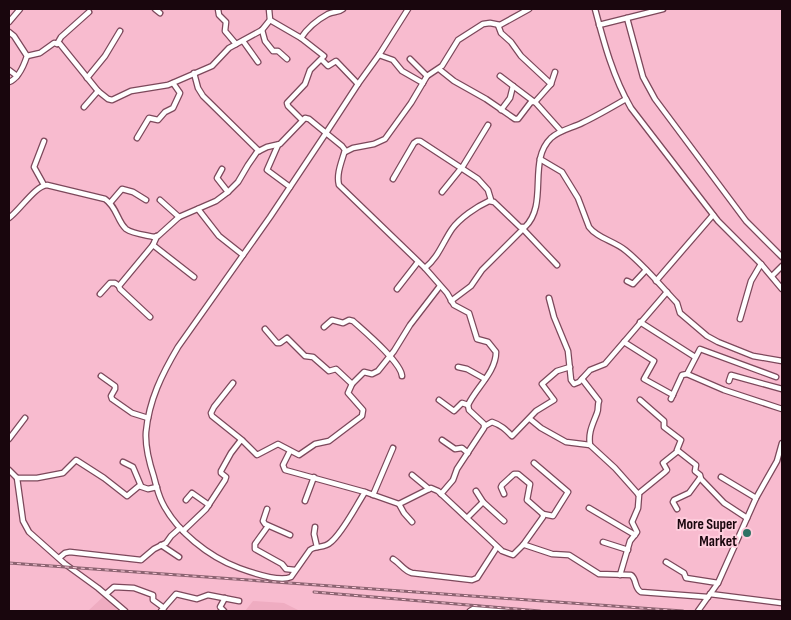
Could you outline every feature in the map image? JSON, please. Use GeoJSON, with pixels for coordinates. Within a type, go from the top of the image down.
{"type":"FeatureCollection","features":[{"type":"Feature","properties":{"kind":"street"},"geometry":{"type":"LineString","coordinates":[[9,22],[20,9]]}},
{"type":"Feature","properties":{"kind":"street"},"geometry":{"type":"LineString","coordinates":[[155,9],[160,13]]}},
{"type":"Feature","properties":{"kind":"street"},"geometry":{"type":"LineString","coordinates":[[218,9],[219,14],[226,22],[225,31],[236,44]]}},
{"type":"Feature","properties":{"kind":"street"},"geometry":{"type":"LineString","coordinates":[[9,82],[16,76],[27,56],[40,53],[52,44],[57,44],[62,46],[98,91],[112,100],[127,92],[160,86],[212,66],[227,49],[262,30],[270,20],[269,9]]}},
{"type":"Feature","properties":{"kind":"street"},"geometry":{"type":"LineString","coordinates":[[301,38],[311,25],[330,13],[337,13],[343,9]]}},
{"type":"Feature","properties":{"kind":"street"},"geometry":{"type":"LineString","coordinates":[[344,152],[385,139],[411,103],[427,76],[439,69],[461,38],[483,24],[505,24],[529,9]]}},
{"type":"Feature","properties":{"kind":"street"},"geometry":{"type":"LineString","coordinates":[[595,9],[611,65],[626,99],[713,214],[782,289]]}},
{"type":"Feature","properties":{"kind":"street"},"geometry":{"type":"LineString","coordinates":[[599,25],[663,9]]}},
{"type":"Feature","properties":{"kind":"street"},"geometry":{"type":"LineString","coordinates":[[365,492],[334,540],[322,548],[317,547],[310,550],[290,577],[282,579],[245,570],[223,561],[198,544],[182,529],[162,501],[146,448],[146,434],[154,392],[165,368],[379,55],[406,10]]}},
{"type":"Feature","properties":{"kind":"street"},"geometry":{"type":"LineString","coordinates":[[57,44],[60,37],[89,12]]}},
{"type":"Feature","properties":{"kind":"street"},"geometry":{"type":"LineString","coordinates":[[627,18],[641,71],[655,99],[746,220],[782,257]]}},
{"type":"Feature","properties":{"kind":"street"},"geometry":{"type":"LineString","coordinates":[[270,20],[301,38],[323,55],[322,60],[310,70],[305,84],[287,103],[302,120]]}},
{"type":"Feature","properties":{"kind":"street"},"geometry":{"type":"LineString","coordinates":[[498,25],[501,33],[511,42],[521,56],[551,84]]}},
{"type":"Feature","properties":{"kind":"street"},"geometry":{"type":"LineString","coordinates":[[262,30],[265,42],[273,51],[278,51],[287,59]]}},
{"type":"Feature","properties":{"kind":"street"},"geometry":{"type":"LineString","coordinates":[[88,78],[105,56],[120,31]]}},
{"type":"Feature","properties":{"kind":"street"},"geometry":{"type":"LineString","coordinates":[[9,32],[14,36],[27,56]]}},
{"type":"Feature","properties":{"kind":"street"},"geometry":{"type":"LineString","coordinates":[[243,41],[258,62]]}},
{"type":"Feature","properties":{"kind":"street"},"geometry":{"type":"LineString","coordinates":[[379,55],[393,60],[402,71],[423,83]]}},
{"type":"Feature","properties":{"kind":"street"},"geometry":{"type":"LineString","coordinates":[[410,58],[427,76]]}},
{"type":"Feature","properties":{"kind":"street"},"geometry":{"type":"LineString","coordinates":[[322,60],[328,66],[336,61],[358,84]]}},
{"type":"Feature","properties":{"kind":"street"},"geometry":{"type":"LineString","coordinates":[[439,69],[454,81],[518,119],[529,103],[534,102],[551,84],[555,72]]}},
{"type":"Feature","properties":{"kind":"street"},"geometry":{"type":"LineString","coordinates":[[9,70],[16,76]]}},
{"type":"Feature","properties":{"kind":"street"},"geometry":{"type":"LineString","coordinates":[[194,73],[198,88],[203,96],[260,151]]}},
{"type":"Feature","properties":{"kind":"street"},"geometry":{"type":"LineString","coordinates":[[500,76],[534,102],[561,131]]}},
{"type":"Feature","properties":{"kind":"street"},"geometry":{"type":"LineString","coordinates":[[137,138],[150,118],[158,120],[174,106],[180,94],[173,82]]}},
{"type":"Feature","properties":{"kind":"street"},"geometry":{"type":"LineString","coordinates":[[501,110],[510,98],[512,86]]}},
{"type":"Feature","properties":{"kind":"street"},"geometry":{"type":"LineString","coordinates":[[84,108],[98,91]]}},
{"type":"Feature","properties":{"kind":"street"},"geometry":{"type":"LineString","coordinates":[[451,301],[471,286],[482,270],[528,225],[535,208],[542,150],[551,138],[561,131],[582,123],[626,99]]}},
{"type":"Feature","properties":{"kind":"street"},"geometry":{"type":"LineString","coordinates":[[290,187],[267,170],[278,145],[302,120],[308,118],[342,146],[344,152],[340,166],[339,186],[426,268],[456,307],[469,313],[477,340],[488,342],[496,352],[496,358],[485,379],[468,405],[468,410],[485,426]]}},
{"type":"Feature","properties":{"kind":"street"},"geometry":{"type":"LineString","coordinates":[[442,192],[462,168],[488,126]]}},
{"type":"Feature","properties":{"kind":"street"},"geometry":{"type":"LineString","coordinates":[[44,141],[34,167],[44,185],[90,194],[105,199],[110,203],[126,229],[132,232],[157,236]]}},
{"type":"Feature","properties":{"kind":"street"},"geometry":{"type":"LineString","coordinates":[[393,179],[417,141],[424,143],[484,184],[491,200],[557,264]]}},
{"type":"Feature","properties":{"kind":"street"},"geometry":{"type":"LineString","coordinates":[[119,286],[153,245],[157,236],[179,217],[216,201],[228,192],[238,182],[248,165],[260,151],[267,147],[278,145]]}},
{"type":"Feature","properties":{"kind":"street"},"geometry":{"type":"LineString","coordinates":[[540,159],[562,172],[578,198],[589,228],[623,249],[646,270],[678,305],[680,313],[707,336],[753,356],[782,361]]}},
{"type":"Feature","properties":{"kind":"street"},"geometry":{"type":"LineString","coordinates":[[222,169],[217,178],[228,192]]}},
{"type":"Feature","properties":{"kind":"street"},"geometry":{"type":"LineString","coordinates":[[9,218],[44,185]]}},
{"type":"Feature","properties":{"kind":"street"},"geometry":{"type":"LineString","coordinates":[[110,203],[122,189],[133,192],[146,200]]}},
{"type":"Feature","properties":{"kind":"street"},"geometry":{"type":"LineString","coordinates":[[160,200],[179,217]]}},
{"type":"Feature","properties":{"kind":"street"},"geometry":{"type":"LineString","coordinates":[[426,268],[433,262],[454,227],[474,209],[491,200]]}},
{"type":"Feature","properties":{"kind":"street"},"geometry":{"type":"LineString","coordinates":[[198,209],[219,236],[243,255]]}},
{"type":"Feature","properties":{"kind":"street"},"geometry":{"type":"LineString","coordinates":[[656,281],[713,214]]}},
{"type":"Feature","properties":{"kind":"street"},"geometry":{"type":"LineString","coordinates":[[153,245],[194,277]]}},
{"type":"Feature","properties":{"kind":"street"},"geometry":{"type":"LineString","coordinates":[[397,289],[418,262]]}},
{"type":"Feature","properties":{"kind":"street"},"geometry":{"type":"LineString","coordinates":[[740,319],[751,281],[761,264]]}},
{"type":"Feature","properties":{"kind":"street"},"geometry":{"type":"LineString","coordinates":[[772,276],[782,266]]}},
{"type":"Feature","properties":{"kind":"street"},"geometry":{"type":"LineString","coordinates":[[627,281],[633,284],[646,270]]}},
{"type":"Feature","properties":{"kind":"street"},"geometry":{"type":"LineString","coordinates":[[100,294],[110,283],[115,283],[150,317]]}},
{"type":"Feature","properties":{"kind":"street"},"geometry":{"type":"LineString","coordinates":[[233,383],[211,413],[257,455],[278,444],[290,451],[301,454],[315,444],[329,441],[362,416],[363,410],[348,394],[352,384],[364,372],[376,373],[440,286]]}},
{"type":"Feature","properties":{"kind":"street"},"geometry":{"type":"LineString","coordinates":[[549,298],[554,317],[568,351],[572,383],[576,383],[590,370],[605,364],[667,292]]}},
{"type":"Feature","properties":{"kind":"street"},"geometry":{"type":"LineString","coordinates":[[324,327],[332,320],[343,323],[351,320],[390,356],[401,369],[402,376]]}},
{"type":"Feature","properties":{"kind":"street"},"geometry":{"type":"LineString","coordinates":[[640,322],[695,357]]}},
{"type":"Feature","properties":{"kind":"street"},"geometry":{"type":"LineString","coordinates":[[265,329],[277,343],[288,339],[305,356],[313,356],[329,371],[336,369],[352,384]]}},
{"type":"Feature","properties":{"kind":"street"},"geometry":{"type":"LineString","coordinates":[[624,342],[654,361],[644,379],[672,397],[682,375],[687,374],[724,390],[782,409]]}},
{"type":"Feature","properties":{"kind":"street"},"geometry":{"type":"LineString","coordinates":[[687,374],[700,349],[776,377]]}},
{"type":"Feature","properties":{"kind":"street"},"geometry":{"type":"LineString","coordinates":[[458,367],[467,368],[485,379]]}},
{"type":"Feature","properties":{"kind":"street"},"geometry":{"type":"LineString","coordinates":[[441,494],[451,484],[457,470],[485,426],[495,422],[512,436],[536,411],[554,400],[542,384],[557,371],[570,367]]}},
{"type":"Feature","properties":{"kind":"street"},"geometry":{"type":"LineString","coordinates":[[729,381],[732,374],[782,389]]}},
{"type":"Feature","properties":{"kind":"street"},"geometry":{"type":"LineString","coordinates":[[102,376],[114,386],[115,390],[111,396],[112,399],[132,413],[148,418]]}},
{"type":"Feature","properties":{"kind":"street"},"geometry":{"type":"LineString","coordinates":[[582,379],[599,401],[597,405],[598,410],[591,428],[590,445]]}},
{"type":"Feature","properties":{"kind":"street"},"geometry":{"type":"LineString","coordinates":[[439,400],[454,411],[462,403],[468,405]]}},
{"type":"Feature","properties":{"kind":"street"},"geometry":{"type":"LineString","coordinates":[[638,494],[667,470],[663,463],[678,451],[677,448],[681,442],[680,439],[664,427],[664,421],[640,400]]}},
{"type":"Feature","properties":{"kind":"street"},"geometry":{"type":"LineString","coordinates":[[9,439],[25,418]]}},
{"type":"Feature","properties":{"kind":"street"},"geometry":{"type":"LineString","coordinates":[[530,419],[541,428],[566,442],[590,445],[615,468],[638,494],[638,505],[632,522],[637,530],[620,575]]}},
{"type":"Feature","properties":{"kind":"street"},"geometry":{"type":"LineString","coordinates":[[59,558],[65,553],[70,552],[141,560],[168,542],[171,536],[182,529],[209,505],[225,480],[226,477],[221,472],[227,458],[242,440]]}},
{"type":"Feature","properties":{"kind":"street"},"geometry":{"type":"LineString","coordinates":[[442,440],[455,449],[462,448],[468,453]]}},
{"type":"Feature","properties":{"kind":"street"},"geometry":{"type":"LineString","coordinates":[[698,611],[718,583],[756,498],[777,461],[782,443]]}},
{"type":"Feature","properties":{"kind":"street"},"geometry":{"type":"LineString","coordinates":[[373,495],[393,448]]}},
{"type":"Feature","properties":{"kind":"street"},"geometry":{"type":"LineString","coordinates":[[290,451],[283,465],[285,470],[365,492],[399,504],[412,522]]}},
{"type":"Feature","properties":{"kind":"street"},"geometry":{"type":"LineString","coordinates":[[678,451],[697,466],[695,470],[700,475],[700,478],[724,503],[747,518]]}},
{"type":"Feature","properties":{"kind":"street"},"geometry":{"type":"LineString","coordinates":[[17,478],[37,478],[62,473],[76,460],[104,478],[125,495],[129,496],[141,486]]}},
{"type":"Feature","properties":{"kind":"street"},"geometry":{"type":"LineString","coordinates":[[123,462],[133,467],[141,486],[148,489],[157,487]]}},
{"type":"Feature","properties":{"kind":"street"},"geometry":{"type":"LineString","coordinates":[[504,494],[502,485],[514,474],[518,474],[530,484],[527,500],[543,514],[554,516],[568,492],[534,463]]}},
{"type":"Feature","properties":{"kind":"street"},"geometry":{"type":"LineString","coordinates":[[9,470],[17,478],[25,526],[65,564],[106,594],[119,609],[125,611]]}},
{"type":"Feature","properties":{"kind":"street"},"geometry":{"type":"LineString","coordinates":[[412,476],[428,489]]}},
{"type":"Feature","properties":{"kind":"street"},"geometry":{"type":"LineString","coordinates":[[305,502],[314,477]]}},
{"type":"Feature","properties":{"kind":"street"},"geometry":{"type":"LineString","coordinates":[[721,477],[756,498]]}},
{"type":"Feature","properties":{"kind":"street"},"geometry":{"type":"LineString","coordinates":[[677,509],[674,501],[689,492],[700,478]]}},
{"type":"Feature","properties":{"kind":"street"},"geometry":{"type":"LineString","coordinates":[[399,504],[428,489],[435,489],[509,555],[513,555],[523,545],[543,517],[543,514]]}},
{"type":"Feature","properties":{"kind":"street"},"geometry":{"type":"LineString","coordinates":[[476,491],[483,502],[504,521]]}},
{"type":"Feature","properties":{"kind":"street"},"geometry":{"type":"LineString","coordinates":[[186,500],[192,493],[209,505]]}},
{"type":"Feature","properties":{"kind":"street"},"geometry":{"type":"LineString","coordinates":[[467,518],[483,502]]}},
{"type":"Feature","properties":{"kind":"street"},"geometry":{"type":"LineString","coordinates":[[589,508],[635,535]]}},
{"type":"Feature","properties":{"kind":"street"},"geometry":{"type":"LineString","coordinates":[[267,509],[263,521],[268,526],[290,535]]}},
{"type":"Feature","properties":{"kind":"street"},"geometry":{"type":"LineString","coordinates":[[268,526],[255,544],[255,549],[280,563],[286,569],[295,570]]}},
{"type":"Feature","properties":{"kind":"street"},"geometry":{"type":"LineString","coordinates":[[315,527],[314,534],[317,547]]}},
{"type":"Feature","properties":{"kind":"street"},"geometry":{"type":"LineString","coordinates":[[603,542],[628,550]]}},
{"type":"Feature","properties":{"kind":"street"},"geometry":{"type":"LineString","coordinates":[[523,545],[552,554],[569,555],[600,574],[633,576],[636,588],[642,592],[782,603]]}},
{"type":"Feature","properties":{"kind":"street"},"geometry":{"type":"LineString","coordinates":[[161,546],[179,557]]}},
{"type":"Feature","properties":{"kind":"street"},"geometry":{"type":"LineString","coordinates":[[393,559],[406,571],[412,573],[472,580],[477,578],[498,547]]}},
{"type":"Feature","properties":{"kind":"street"},"geometry":{"type":"LineString","coordinates":[[666,562],[684,573],[686,578],[718,583]]}},
{"type":"Feature","properties":{"kind":"street"},"geometry":{"type":"LineString","coordinates":[[106,594],[114,587],[134,588],[152,595],[153,600],[162,610],[176,594],[197,599],[206,596],[239,601]]}},
{"type":"Feature","properties":{"kind":"street"},"geometry":{"type":"LineString","coordinates":[[224,598],[220,607],[224,611]]}},
{"type":"Feature","properties":{"kind":"street"},"geometry":{"type":"LineString","coordinates":[[470,611],[475,608],[511,611]]}},
{"type":"Feature","properties":{"kind":"shaded area"},"geometry":{"type":"Polygon","coordinates":[[[104,596],[118,611],[88,611],[104,596]]]}},
{"type":"Feature","properties":{"kind":"shaded area"},"geometry":{"type":"Polygon","coordinates":[[[253,601],[284,603],[300,611],[245,611],[253,601]]]}},
{"type":"Feature","properties":{"kind":"railway"},"geometry":{"type":"LineString","coordinates":[[9,563],[683,611]]}},
{"type":"Feature","properties":{"kind":"railway"},"geometry":{"type":"LineString","coordinates":[[314,592],[540,611]]}},
{"type":"Feature","properties":{"kind":"place","name":"More Super Market"},"geometry":{"type":"Point","coordinates":[747,533]}}]}
